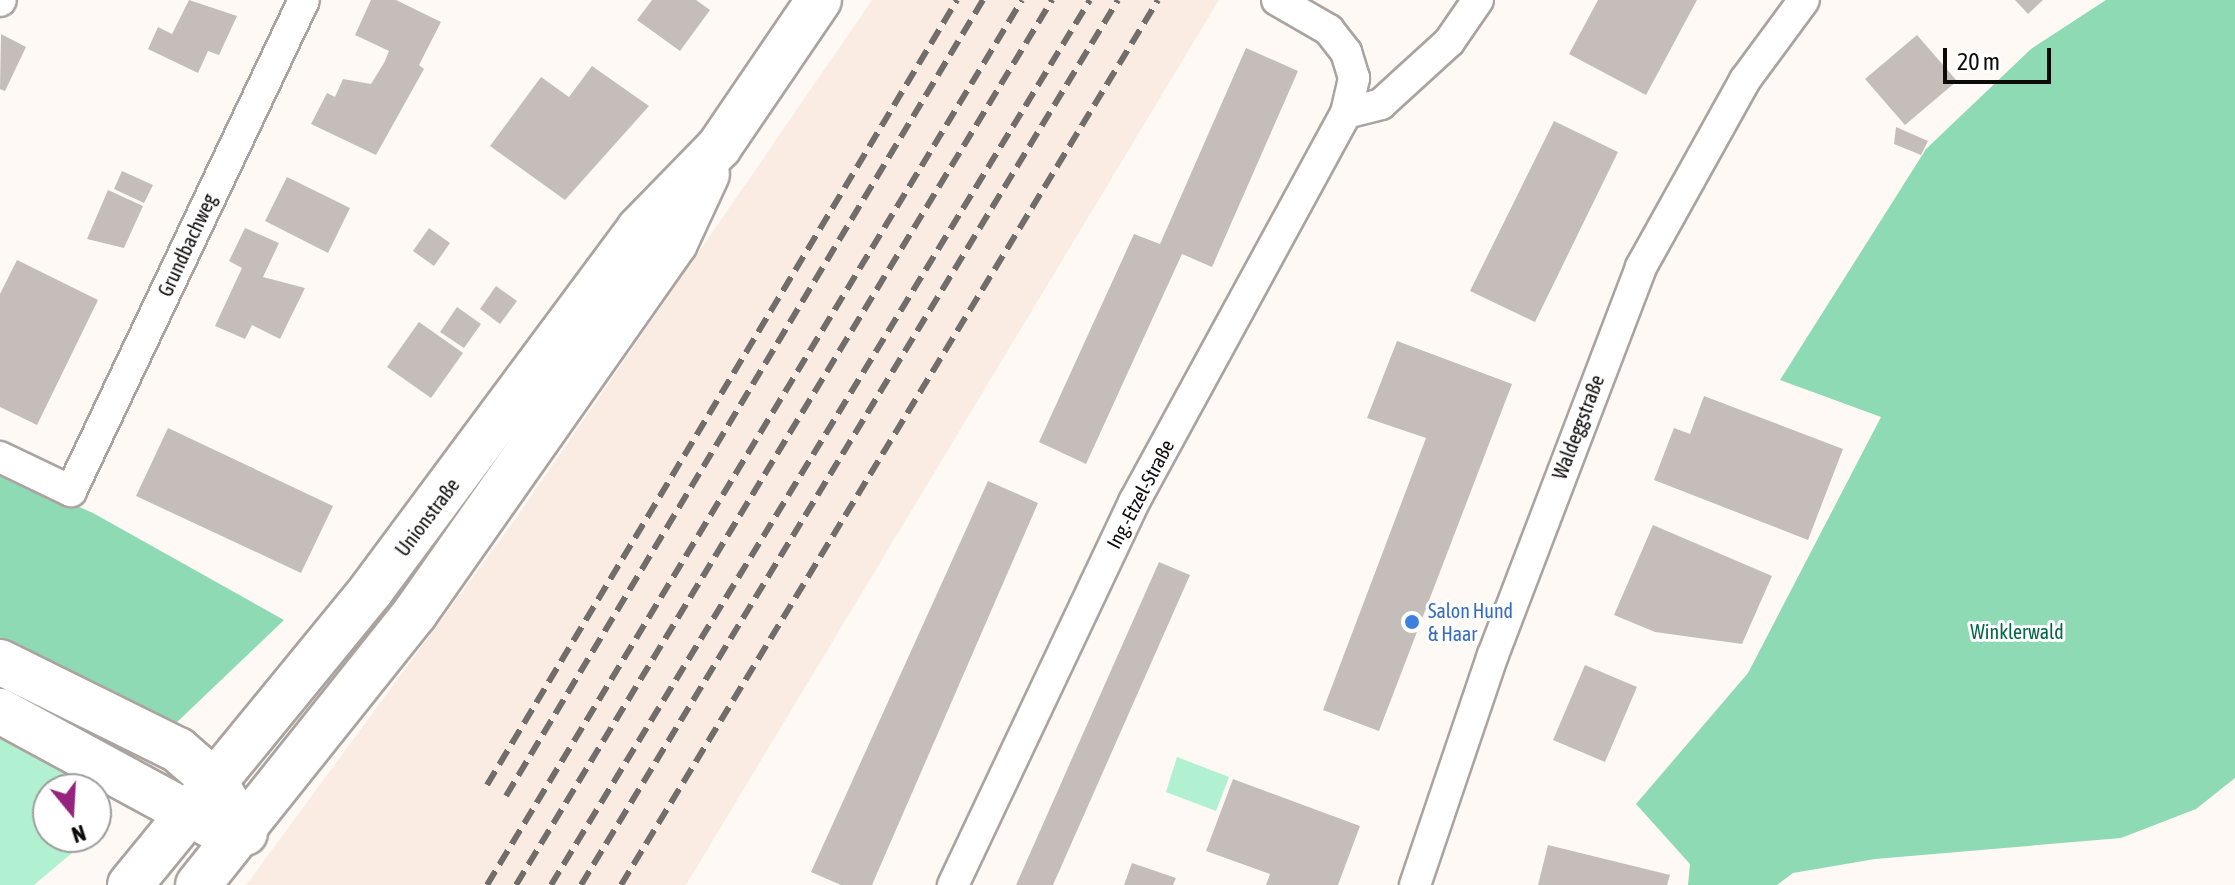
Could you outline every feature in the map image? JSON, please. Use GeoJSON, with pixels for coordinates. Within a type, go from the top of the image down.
{"type":"FeatureCollection","features":[{"type":"Feature","properties":{"kind":"main road","name":"Unionstraße"},"geometry":{"type":"LineString","coordinates":[[198,885],[245,833],[415,613],[675,243],[719,147],[819,0]]}},
{"type":"Feature","properties":{"kind":"main road","name":"Unionstraße"},"geometry":{"type":"LineString","coordinates":[[130,885],[372,589],[639,229],[719,147]]}},
{"type":"Feature","properties":{"kind":"main road"},"geometry":{"type":"LineString","coordinates":[[0,662],[178,750],[215,782],[245,833]]}},
{"type":"Feature","properties":{"kind":"main road"},"geometry":{"type":"LineString","coordinates":[[0,711],[186,817],[245,833]]}},
{"type":"Feature","properties":{"kind":"street","name":"Grundbachweg"},"geometry":{"type":"LineString","coordinates":[[0,457],[71,491],[304,0]]}},
{"type":"Feature","properties":{"kind":"street","name":"Ing.-Etzel-Straße"},"geometry":{"type":"LineString","coordinates":[[953,885],[1134,502],[1346,113],[1354,78],[1346,52],[1329,30],[1277,0]]}},
{"type":"Feature","properties":{"kind":"street"},"geometry":{"type":"LineString","coordinates":[[1346,113],[1381,104],[1449,42],[1478,0]]}},
{"type":"Feature","properties":{"kind":"street","name":"Waldeggstraße"},"geometry":{"type":"LineString","coordinates":[[1415,885],[1493,655],[1641,267],[1745,80],[1804,0]]}},
{"type":"Feature","properties":{"kind":"shaded area"},"geometry":{"type":"Polygon","coordinates":[[[872,0],[1219,0],[686,885],[246,885],[514,521],[872,0]]]}},
{"type":"Feature","properties":{"kind":"green space","name":"Winklerwald"},"geometry":{"type":"Polygon","coordinates":[[[2106,0],[2235,0],[2235,778],[2196,809],[2121,838],[1875,859],[1793,873],[1777,885],[1688,885],[1690,864],[1636,804],[1748,673],[1881,417],[1780,380],[1926,149],[2031,49],[2106,0]]]}},
{"type":"Feature","properties":{"kind":"green space"},"geometry":{"type":"Polygon","coordinates":[[[0,472],[93,513],[284,620],[173,726],[0,639],[0,472]]]}},
{"type":"Feature","properties":{"kind":"green space"},"geometry":{"type":"Polygon","coordinates":[[[0,733],[66,773],[32,773],[32,853],[72,853],[34,885],[0,885],[0,733]]]}},
{"type":"Feature","properties":{"kind":"green space"},"geometry":{"type":"Polygon","coordinates":[[[1177,757],[1229,777],[1216,811],[1166,792],[1177,757]]]}},
{"type":"Feature","properties":{"kind":"building"},"geometry":{"type":"Polygon","coordinates":[[[189,0],[237,16],[219,55],[208,51],[198,73],[148,49],[158,27],[172,34],[189,0]]]}},
{"type":"Feature","properties":{"kind":"building"},"geometry":{"type":"Polygon","coordinates":[[[371,0],[396,0],[441,22],[419,65],[424,69],[376,155],[311,124],[327,93],[335,97],[343,79],[371,84],[384,63],[389,51],[355,35],[371,0]]]}},
{"type":"Feature","properties":{"kind":"building"},"geometry":{"type":"Polygon","coordinates":[[[652,0],[696,0],[710,10],[680,51],[637,20],[652,0]]]}},
{"type":"Feature","properties":{"kind":"building"},"geometry":{"type":"Polygon","coordinates":[[[1598,0],[1697,0],[1646,95],[1569,54],[1598,0]]]}},
{"type":"Feature","properties":{"kind":"building"},"geometry":{"type":"Polygon","coordinates":[[[2015,0],[2043,0],[2028,14],[2015,0]]]}},
{"type":"Feature","properties":{"kind":"building"},"geometry":{"type":"Polygon","coordinates":[[[1,34],[26,47],[5,91],[0,89],[1,34]]]}},
{"type":"Feature","properties":{"kind":"building"},"geometry":{"type":"Polygon","coordinates":[[[1917,35],[1957,81],[1905,125],[1865,79],[1917,35]]]}},
{"type":"Feature","properties":{"kind":"building"},"geometry":{"type":"Polygon","coordinates":[[[1246,48],[1298,71],[1212,267],[1182,254],[1086,464],[1039,442],[1134,234],[1160,244],[1246,48]]]}},
{"type":"Feature","properties":{"kind":"building"},"geometry":{"type":"Polygon","coordinates":[[[592,66],[649,106],[565,200],[490,146],[541,77],[569,97],[592,66]]]}},
{"type":"Feature","properties":{"kind":"building"},"geometry":{"type":"Polygon","coordinates":[[[1554,121],[1618,152],[1535,322],[1470,291],[1554,121]]]}},
{"type":"Feature","properties":{"kind":"building"},"geometry":{"type":"Polygon","coordinates":[[[1896,127],[1928,141],[1921,155],[1894,144],[1896,127]]]}},
{"type":"Feature","properties":{"kind":"building"},"geometry":{"type":"Polygon","coordinates":[[[122,171],[153,185],[144,203],[114,189],[122,171]]]}},
{"type":"Feature","properties":{"kind":"building"},"geometry":{"type":"Polygon","coordinates":[[[287,177],[350,208],[328,253],[265,221],[287,177]]]}},
{"type":"Feature","properties":{"kind":"building"},"geometry":{"type":"Polygon","coordinates":[[[108,190],[143,206],[124,248],[87,239],[108,190]]]}},
{"type":"Feature","properties":{"kind":"building"},"geometry":{"type":"Polygon","coordinates":[[[245,228],[279,243],[263,277],[305,288],[280,339],[252,325],[245,339],[215,326],[242,268],[229,261],[245,228]]]}},
{"type":"Feature","properties":{"kind":"building"},"geometry":{"type":"Polygon","coordinates":[[[429,228],[450,243],[434,266],[413,251],[429,228]]]}},
{"type":"Feature","properties":{"kind":"building"},"geometry":{"type":"Polygon","coordinates":[[[17,260],[98,300],[37,425],[0,407],[0,294],[17,260]]]}},
{"type":"Feature","properties":{"kind":"building"},"geometry":{"type":"Polygon","coordinates":[[[496,286],[517,301],[500,324],[480,309],[496,286]]]}},
{"type":"Feature","properties":{"kind":"building"},"geometry":{"type":"Polygon","coordinates":[[[457,307],[481,324],[464,348],[440,332],[457,307]]]}},
{"type":"Feature","properties":{"kind":"building"},"geometry":{"type":"Polygon","coordinates":[[[419,322],[463,353],[431,398],[387,367],[419,322]]]}},
{"type":"Feature","properties":{"kind":"building"},"geometry":{"type":"Polygon","coordinates":[[[1397,341],[1512,384],[1379,731],[1323,710],[1426,438],[1367,418],[1397,341]]]}},
{"type":"Feature","properties":{"kind":"building"},"geometry":{"type":"Polygon","coordinates":[[[1704,396],[1843,449],[1808,540],[1654,480],[1674,428],[1690,434],[1704,396]]]}},
{"type":"Feature","properties":{"kind":"building"},"geometry":{"type":"Polygon","coordinates":[[[168,428],[333,506],[301,573],[136,496],[168,428]]]}},
{"type":"Feature","properties":{"kind":"building"},"geometry":{"type":"Polygon","coordinates":[[[988,481],[1038,503],[872,885],[841,885],[811,872],[988,481]]]}},
{"type":"Feature","properties":{"kind":"building"},"geometry":{"type":"Polygon","coordinates":[[[1653,525],[1772,576],[1742,644],[1655,632],[1614,615],[1653,525]]]}},
{"type":"Feature","properties":{"kind":"building"},"geometry":{"type":"Polygon","coordinates":[[[1159,562],[1190,575],[1053,885],[1016,885],[1159,562]]]}},
{"type":"Feature","properties":{"kind":"building"},"geometry":{"type":"Polygon","coordinates":[[[1585,665],[1637,687],[1605,762],[1553,740],[1585,665]]]}},
{"type":"Feature","properties":{"kind":"building"},"geometry":{"type":"Polygon","coordinates":[[[1233,779],[1360,826],[1338,885],[1266,885],[1270,874],[1206,851],[1233,779]]]}},
{"type":"Feature","properties":{"kind":"building"},"geometry":{"type":"Polygon","coordinates":[[[1548,845],[1670,875],[1667,885],[1538,885],[1548,845]]]}},
{"type":"Feature","properties":{"kind":"building"},"geometry":{"type":"Polygon","coordinates":[[[1132,863],[1176,878],[1173,885],[1124,885],[1132,863]]]}},
{"type":"Feature","properties":{"kind":"railway"},"geometry":{"type":"LineString","coordinates":[[487,785],[957,0]]}},
{"type":"Feature","properties":{"kind":"railway"},"geometry":{"type":"LineString","coordinates":[[506,796],[983,0]]}},
{"type":"Feature","properties":{"kind":"railway"},"geometry":{"type":"LineString","coordinates":[[487,885],[1022,0]]}},
{"type":"Feature","properties":{"kind":"railway"},"geometry":{"type":"LineString","coordinates":[[516,885],[1052,0]]}},
{"type":"Feature","properties":{"kind":"railway"},"geometry":{"type":"LineString","coordinates":[[551,885],[1090,0]]}},
{"type":"Feature","properties":{"kind":"railway"},"geometry":{"type":"LineString","coordinates":[[581,885],[1118,0]]}},
{"type":"Feature","properties":{"kind":"railway"},"geometry":{"type":"LineString","coordinates":[[621,885],[1158,0]]}},
{"type":"Feature","properties":{"kind":"place","name":"Salon Hund & Haar"},"geometry":{"type":"Point","coordinates":[1412,622]}}]}
